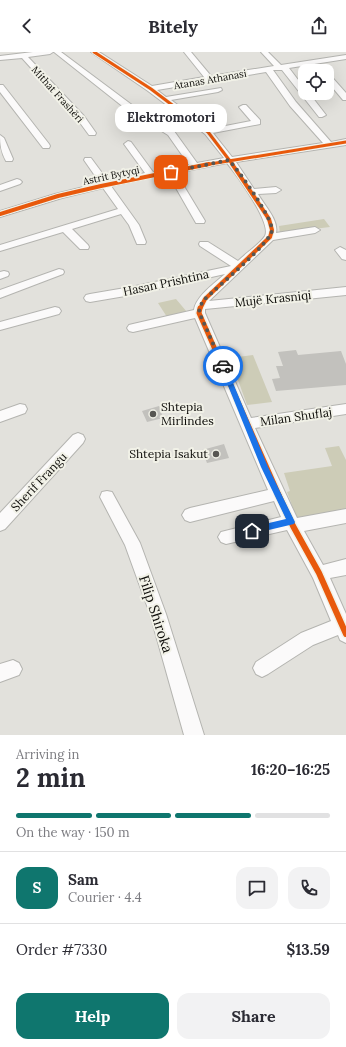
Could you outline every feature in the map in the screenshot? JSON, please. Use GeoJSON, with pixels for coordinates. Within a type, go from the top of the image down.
{"type":"FeatureCollection","features":[{"type":"Feature","properties":{"kind":"street"},"geometry":{"type":"LineString","coordinates":[[0,58],[50,52]]}},
{"type":"Feature","properties":{"kind":"street"},"geometry":{"type":"LineString","coordinates":[[57,52],[129,107],[171,134],[194,167]]}},
{"type":"Feature","properties":{"kind":"street"},"geometry":{"type":"LineString","coordinates":[[94,52],[152,89],[208,132],[253,192],[268,219],[272,230],[270,237],[315,230]]}},
{"type":"Feature","properties":{"kind":"street"},"geometry":{"type":"LineString","coordinates":[[187,52],[209,79]]}},
{"type":"Feature","properties":{"kind":"street"},"geometry":{"type":"LineString","coordinates":[[264,52],[282,68],[322,115]]}},
{"type":"Feature","properties":{"kind":"street"},"geometry":{"type":"LineString","coordinates":[[0,53],[9,57]]}},
{"type":"Feature","properties":{"kind":"street","name":"Mithat Frashëri"},"geometry":{"type":"LineString","coordinates":[[24,56],[81,118],[92,133]]}},
{"type":"Feature","properties":{"kind":"street","name":"Atanas Athanasi"},"geometry":{"type":"LineString","coordinates":[[152,89],[243,72],[282,68],[312,61],[345,58]]}},
{"type":"Feature","properties":{"kind":"street"},"geometry":{"type":"LineString","coordinates":[[312,61],[315,64]]}},
{"type":"Feature","properties":{"kind":"street"},"geometry":{"type":"LineString","coordinates":[[268,70],[293,104],[329,144]]}},
{"type":"Feature","properties":{"kind":"street"},"geometry":{"type":"LineString","coordinates":[[334,85],[346,98]]}},
{"type":"Feature","properties":{"kind":"street"},"geometry":{"type":"LineString","coordinates":[[0,87],[46,146]]}},
{"type":"Feature","properties":{"kind":"street"},"geometry":{"type":"LineString","coordinates":[[166,99],[218,90]]}},
{"type":"Feature","properties":{"kind":"street"},"geometry":{"type":"LineString","coordinates":[[208,132],[256,122],[243,107]]}},
{"type":"Feature","properties":{"kind":"street"},"geometry":{"type":"LineString","coordinates":[[0,138],[9,159]]}},
{"type":"Feature","properties":{"kind":"street","name":"Astrit Bytyqi"},"geometry":{"type":"LineString","coordinates":[[1,212],[66,194],[194,167],[229,160],[346,142]]}},
{"type":"Feature","properties":{"kind":"street"},"geometry":{"type":"LineString","coordinates":[[128,144],[152,176]]}},
{"type":"Feature","properties":{"kind":"street"},"geometry":{"type":"LineString","coordinates":[[88,160],[134,225],[141,242]]}},
{"type":"Feature","properties":{"kind":"street"},"geometry":{"type":"LineString","coordinates":[[171,172],[200,221]]}},
{"type":"Feature","properties":{"kind":"street"},"geometry":{"type":"LineString","coordinates":[[0,188],[17,182]]}},
{"type":"Feature","properties":{"kind":"street"},"geometry":{"type":"LineString","coordinates":[[253,192],[276,190]]}},
{"type":"Feature","properties":{"kind":"street"},"geometry":{"type":"LineString","coordinates":[[0,248],[124,210]]}},
{"type":"Feature","properties":{"kind":"street"},"geometry":{"type":"LineString","coordinates":[[66,229],[84,247]]}},
{"type":"Feature","properties":{"kind":"street","name":"Hasan Prishtina"},"geometry":{"type":"LineString","coordinates":[[200,309],[205,299],[270,237]]}},
{"type":"Feature","properties":{"kind":"street","name":"Hasan Prishtina"},"geometry":{"type":"LineString","coordinates":[[204,244],[240,267]]}},
{"type":"Feature","properties":{"kind":"street","name":"Hasan Prishtina"},"geometry":{"type":"LineString","coordinates":[[90,298],[131,291],[240,267]]}},
{"type":"Feature","properties":{"kind":"street"},"geometry":{"type":"LineString","coordinates":[[0,294],[59,272]]}},
{"type":"Feature","properties":{"kind":"street","name":"Mujë Krasniqi"},"geometry":{"type":"LineString","coordinates":[[200,309],[346,291]]}},
{"type":"Feature","properties":{"kind":"street"},"geometry":{"type":"LineString","coordinates":[[133,328],[200,309],[246,424],[277,494],[319,573],[344,629],[307,638],[262,668]]}},
{"type":"Feature","properties":{"kind":"street"},"geometry":{"type":"LineString","coordinates":[[0,326],[55,310]]}},
{"type":"Feature","properties":{"kind":"street"},"geometry":{"type":"LineString","coordinates":[[0,417],[20,409]]}},
{"type":"Feature","properties":{"kind":"street","name":"Milan Shuflaj"},"geometry":{"type":"LineString","coordinates":[[246,424],[346,409]]}},
{"type":"Feature","properties":{"kind":"street","name":"Sherif Frangu"},"geometry":{"type":"LineString","coordinates":[[0,524],[78,439]]}},
{"type":"Feature","properties":{"kind":"street"},"geometry":{"type":"LineString","coordinates":[[190,515],[277,494]]}},
{"type":"Feature","properties":{"kind":"street","name":"Filip Shiroka"},"geometry":{"type":"LineString","coordinates":[[107,497],[132,543],[158,614],[194,735]]}},
{"type":"Feature","properties":{"kind":"street"},"geometry":{"type":"LineString","coordinates":[[226,537],[292,524],[346,516]]}},
{"type":"Feature","properties":{"kind":"street"},"geometry":{"type":"LineString","coordinates":[[319,573],[346,567]]}},
{"type":"Feature","properties":{"kind":"green space"},"geometry":{"type":"Polygon","coordinates":[[[324,219],[330,227],[280,233],[279,226],[324,219]]]}},
{"type":"Feature","properties":{"kind":"green space"},"geometry":{"type":"Polygon","coordinates":[[[176,299],[187,312],[167,317],[158,303],[176,299]]]}},
{"type":"Feature","properties":{"kind":"green space"},"geometry":{"type":"Polygon","coordinates":[[[253,355],[272,402],[247,405],[230,358],[253,355]]]}},
{"type":"Feature","properties":{"kind":"green space"},"geometry":{"type":"Polygon","coordinates":[[[339,446],[346,460],[346,515],[299,524],[287,492],[290,491],[284,473],[332,466],[325,448],[339,446]]]}},
{"type":"Feature","properties":{"kind":"building"},"geometry":{"type":"Polygon","coordinates":[[[296,350],[298,355],[341,351],[346,364],[346,385],[276,391],[272,379],[280,378],[276,366],[283,366],[278,352],[296,350]]]}},
{"type":"Feature","properties":{"kind":"building","name":"Shtepia Mirlindes"},"geometry":{"type":"Polygon","coordinates":[[[159,406],[163,418],[147,422],[142,411],[159,406]]]}},
{"type":"Feature","properties":{"kind":"building","name":"Shtepia Isakut"},"geometry":{"type":"Polygon","coordinates":[[[224,444],[229,458],[207,463],[202,450],[224,444]]]}},
{"type":"Feature","properties":{"kind":"cycle path"},"geometry":{"type":"LineString","coordinates":[[94,52],[151,89],[208,132],[235,167],[269,219],[272,230],[270,237],[205,299],[200,306],[199,313],[265,467],[293,526],[319,573],[346,634]]}},
{"type":"Feature","properties":{"kind":"cycle path"},"geometry":{"type":"LineString","coordinates":[[0,214],[58,196],[136,178],[241,158],[346,142]]}},
{"type":"Feature","properties":{"kind":"way so far"},"geometry":{"type":"LineString","coordinates":[[171,172],[229,160],[253,192],[268,219],[272,230],[270,237],[205,299],[200,306],[199,312],[223,366]]}},
{"type":"Feature","properties":{"kind":"place","name":"Elektromotori"},"geometry":{"type":"Point","coordinates":[171,172]}},
{"type":"Feature","properties":{"kind":"place","name":"Shtepia Mirlindes"},"geometry":{"type":"Point","coordinates":[153,414]}},
{"type":"Feature","properties":{"kind":"place","name":"Shtepia Isakut"},"geometry":{"type":"Point","coordinates":[216,454]}},
{"type":"Feature","properties":{"kind":"route"},"geometry":{"type":"LineString","coordinates":[[223,366],[246,424],[291,522],[252,531]]}}]}
